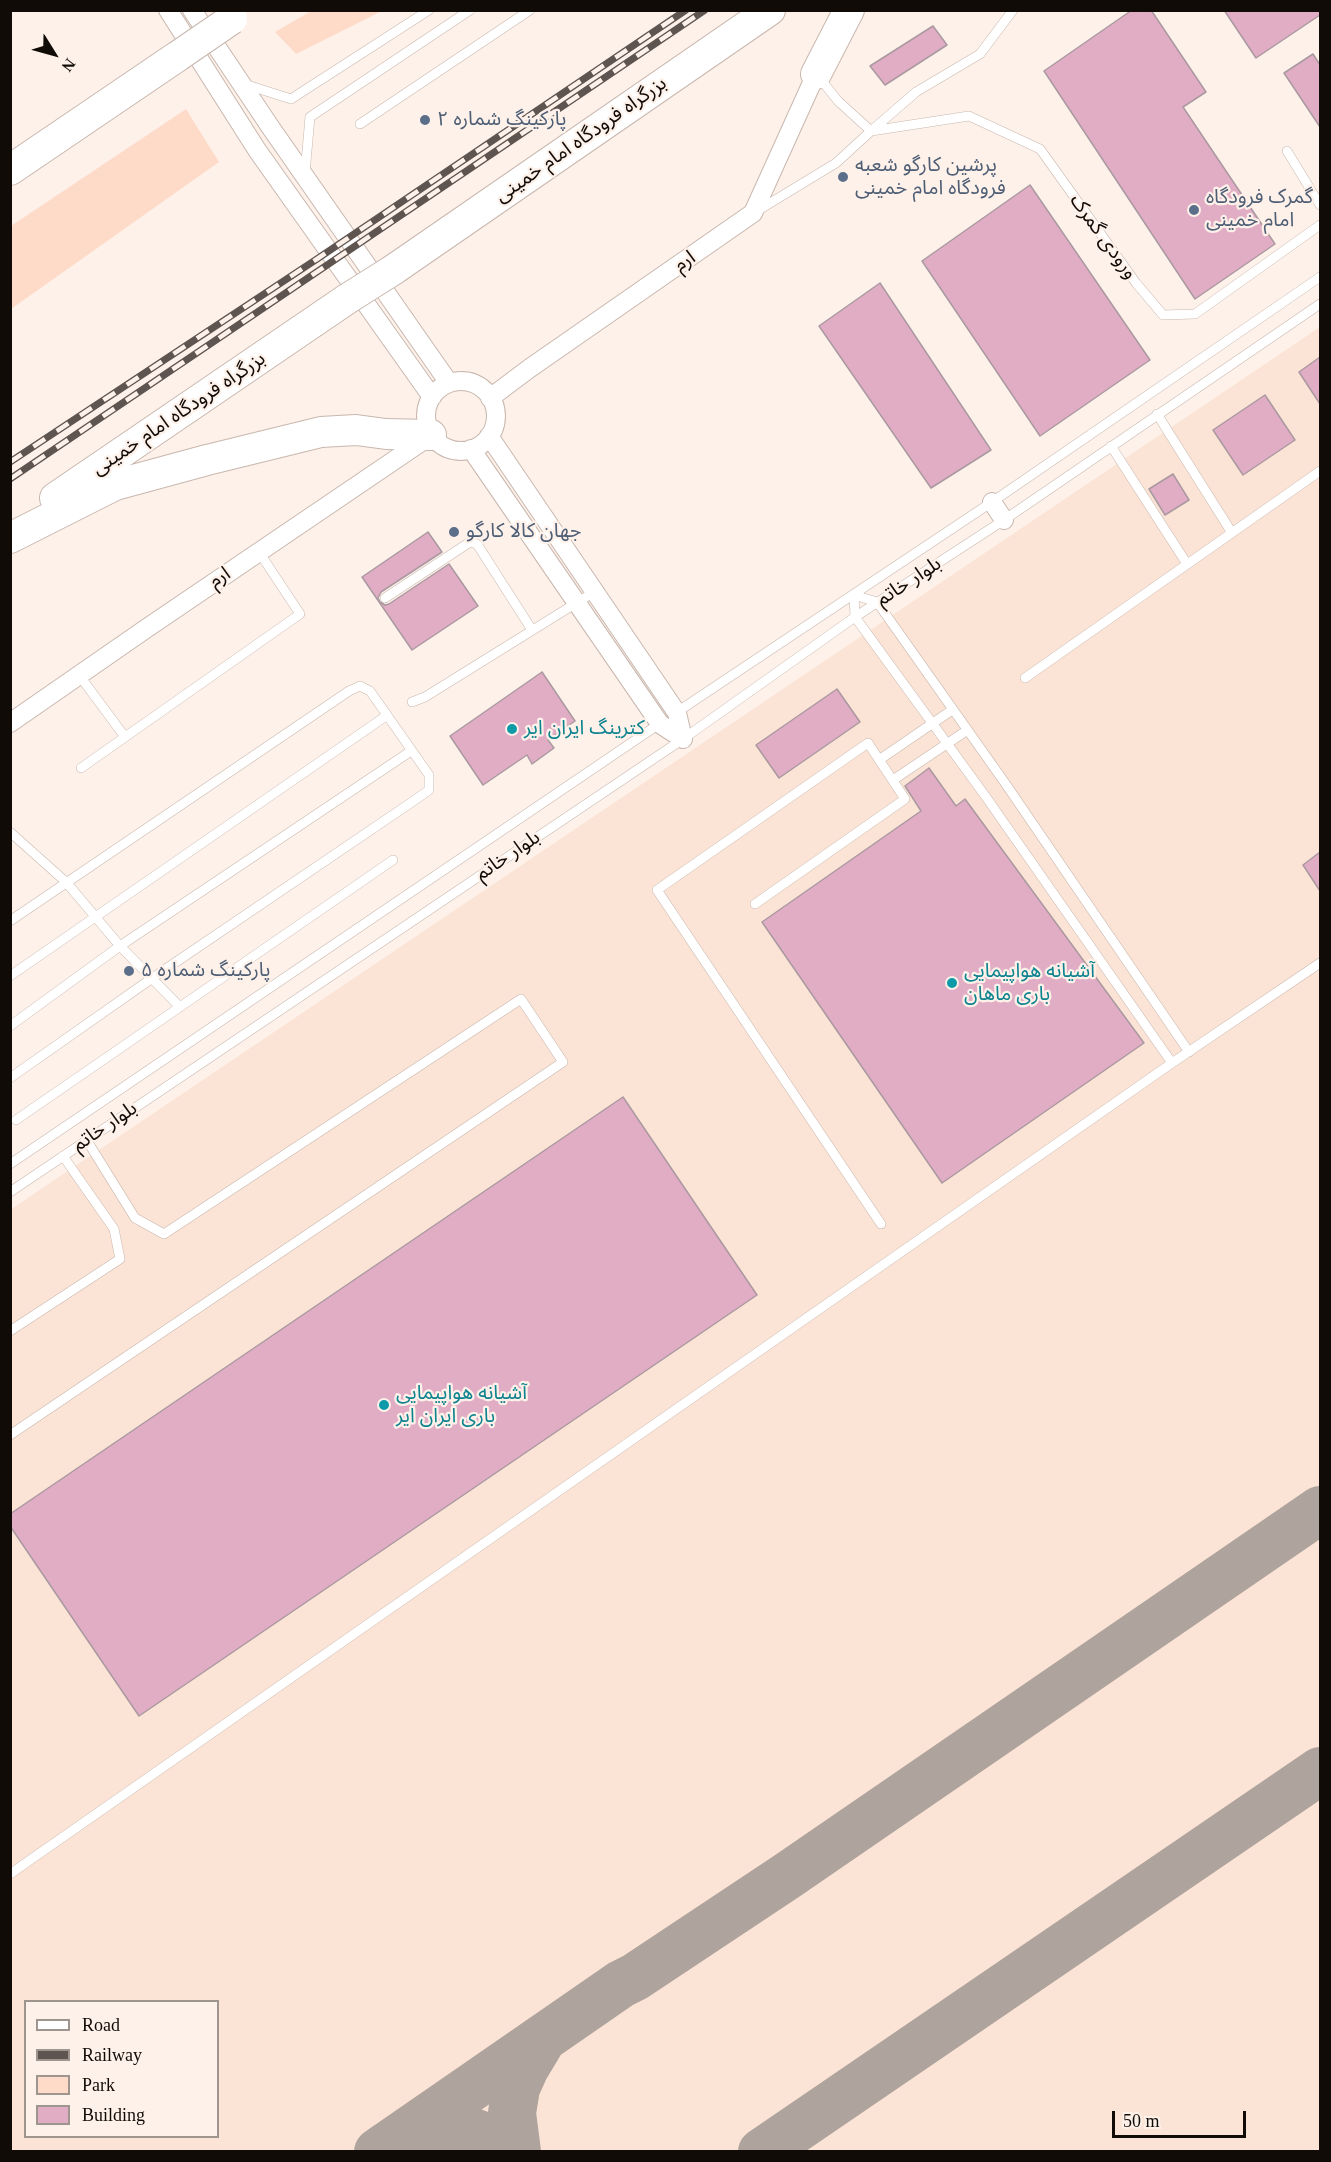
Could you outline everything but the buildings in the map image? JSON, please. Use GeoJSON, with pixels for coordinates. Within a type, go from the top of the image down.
{"type":"FeatureCollection","features":[{"type":"Feature","properties":{"kind":"highway","name":"بزرگراه فرودگاه امام خمینی"},"geometry":{"type":"LineString","coordinates":[[10,528],[393,270],[770,10]]}},
{"type":"Feature","properties":{"kind":"highway"},"geometry":{"type":"LineString","coordinates":[[816,74],[849,10]]}},
{"type":"Feature","properties":{"kind":"highway"},"geometry":{"type":"LineString","coordinates":[[10,170],[238,15]]}},
{"type":"Feature","properties":{"kind":"highway"},"geometry":{"type":"LineString","coordinates":[[10,538],[115,485],[241,451],[321,432],[356,430],[386,434],[431,435]]}},
{"type":"Feature","properties":{"kind":"street"},"geometry":{"type":"LineString","coordinates":[[168,10],[257,150],[432,397]]}},
{"type":"Feature","properties":{"kind":"street"},"geometry":{"type":"LineString","coordinates":[[192,10],[304,176],[449,383]]}},
{"type":"Feature","properties":{"kind":"street"},"geometry":{"type":"LineString","coordinates":[[753,213],[816,74]]}},
{"type":"Feature","properties":{"kind":"street","name":"ارم"},"geometry":{"type":"LineString","coordinates":[[490,398],[753,213]]}},
{"type":"Feature","properties":{"kind":"street"},"geometry":{"type":"LineString","coordinates":[[461,381],[472,383],[483,389],[490,398],[496,417],[494,427],[482,444],[471,449],[460,451],[449,449],[431,435],[426,416],[432,397],[449,383],[461,381]]}},
{"type":"Feature","properties":{"kind":"street","name":"ارم"},"geometry":{"type":"LineString","coordinates":[[10,723],[431,435]]}},
{"type":"Feature","properties":{"kind":"street"},"geometry":{"type":"LineString","coordinates":[[489,436],[677,712],[683,739]]}},
{"type":"Feature","properties":{"kind":"street"},"geometry":{"type":"LineString","coordinates":[[471,449],[660,724],[683,739]]}},
{"type":"Feature","properties":{"kind":"street"},"geometry":{"type":"LineString","coordinates":[[992,502],[1004,520]]}},
{"type":"Feature","properties":{"kind":"lane"},"geometry":{"type":"LineString","coordinates":[[241,83],[291,99],[429,10]]}},
{"type":"Feature","properties":{"kind":"lane"},"geometry":{"type":"LineString","coordinates":[[304,176],[310,117],[470,10]]}},
{"type":"Feature","properties":{"kind":"lane"},"geometry":{"type":"LineString","coordinates":[[360,124],[530,10]]}},
{"type":"Feature","properties":{"kind":"lane"},"geometry":{"type":"LineString","coordinates":[[753,213],[836,163],[916,92],[980,54],[1013,10]]}},
{"type":"Feature","properties":{"kind":"lane"},"geometry":{"type":"LineString","coordinates":[[816,74],[838,101],[872,131]]}},
{"type":"Feature","properties":{"kind":"lane","name":"ورودی گمرک"},"geometry":{"type":"LineString","coordinates":[[872,131],[969,116],[1040,149],[1136,283],[1163,315],[1195,314],[1320,225]]}},
{"type":"Feature","properties":{"kind":"lane"},"geometry":{"type":"LineString","coordinates":[[1287,151],[1320,205]]}},
{"type":"Feature","properties":{"kind":"lane","name":"بلوار خاتم"},"geometry":{"type":"LineString","coordinates":[[10,1164],[677,712],[992,502],[1320,277]]}},
{"type":"Feature","properties":{"kind":"lane","name":"بلوار خاتم"},"geometry":{"type":"LineString","coordinates":[[10,1192],[683,739],[855,617],[1004,520],[1320,304]]}},
{"type":"Feature","properties":{"kind":"lane"},"geometry":{"type":"LineString","coordinates":[[1124,412],[1135,429]]}},
{"type":"Feature","properties":{"kind":"lane"},"geometry":{"type":"LineString","coordinates":[[1157,414],[1232,533]]}},
{"type":"Feature","properties":{"kind":"lane"},"geometry":{"type":"LineString","coordinates":[[1111,446],[1187,564]]}},
{"type":"Feature","properties":{"kind":"lane"},"geometry":{"type":"LineString","coordinates":[[1025,678],[1320,471]]}},
{"type":"Feature","properties":{"kind":"lane"},"geometry":{"type":"LineString","coordinates":[[385,598],[470,542],[477,544],[532,630]]}},
{"type":"Feature","properties":{"kind":"lane"},"geometry":{"type":"LineString","coordinates":[[81,768],[300,614],[258,552]]}},
{"type":"Feature","properties":{"kind":"lane"},"geometry":{"type":"LineString","coordinates":[[412,702],[425,697],[594,592]]}},
{"type":"Feature","properties":{"kind":"lane"},"geometry":{"type":"LineString","coordinates":[[1172,1063],[855,617],[854,595],[877,602],[966,731],[1005,783],[1189,1052]]}},
{"type":"Feature","properties":{"kind":"lane"},"geometry":{"type":"LineString","coordinates":[[79,675],[125,737]]}},
{"type":"Feature","properties":{"kind":"lane"},"geometry":{"type":"LineString","coordinates":[[10,921],[360,686],[370,691],[429,776],[429,790],[150,979],[10,1078]]}},
{"type":"Feature","properties":{"kind":"lane"},"geometry":{"type":"LineString","coordinates":[[879,760],[952,710]]}},
{"type":"Feature","properties":{"kind":"lane"},"geometry":{"type":"LineString","coordinates":[[10,976],[386,716]]}},
{"type":"Feature","properties":{"kind":"lane"},"geometry":{"type":"LineString","coordinates":[[893,780],[966,731]]}},
{"type":"Feature","properties":{"kind":"lane"},"geometry":{"type":"LineString","coordinates":[[755,904],[905,799],[868,743],[657,890],[881,1224]]}},
{"type":"Feature","properties":{"kind":"lane"},"geometry":{"type":"LineString","coordinates":[[10,1026],[120,946],[411,751]]}},
{"type":"Feature","properties":{"kind":"lane"},"geometry":{"type":"LineString","coordinates":[[11,833],[66,882],[150,979],[180,1006]]}},
{"type":"Feature","properties":{"kind":"lane"},"geometry":{"type":"LineString","coordinates":[[16,1120],[393,860]]}},
{"type":"Feature","properties":{"kind":"lane"},"geometry":{"type":"LineString","coordinates":[[10,1874],[1172,1063],[1320,963]]}},
{"type":"Feature","properties":{"kind":"lane"},"geometry":{"type":"LineString","coordinates":[[10,1435],[563,1062],[521,999],[164,1234],[135,1218],[86,1139]]}},
{"type":"Feature","properties":{"kind":"lane"},"geometry":{"type":"LineString","coordinates":[[10,1331],[120,1259],[114,1229],[63,1156]]}},
{"type":"Feature","properties":{"kind":"shaded area"},"geometry":{"type":"Polygon","coordinates":[[[1320,327],[1320,2151],[11,2151],[10,1210],[1320,327]]]}},
{"type":"Feature","properties":{"kind":"green space"},"geometry":{"type":"Polygon","coordinates":[[[311,11],[382,11],[296,54],[275,32],[311,11]]]}},
{"type":"Feature","properties":{"kind":"green space"},"geometry":{"type":"Polygon","coordinates":[[[186,109],[219,162],[11,309],[11,226],[186,109]]]}},
{"type":"Feature","properties":{"kind":"taxiway"},"geometry":{"type":"LineString","coordinates":[[378,2152],[621,1984],[787,1876],[1320,1510]]}},
{"type":"Feature","properties":{"kind":"taxiway"},"geometry":{"type":"LineString","coordinates":[[762,2152],[1320,1771]]}},
{"type":"Feature","properties":{"kind":"taxiway"},"geometry":{"type":"LineString","coordinates":[[517,2152],[512,2113],[516,2088],[543,2038]]}},
{"type":"Feature","properties":{"kind":"taxiway"},"geometry":{"type":"LineString","coordinates":[[401,2137],[447,2129],[476,2133],[496,2141],[510,2152]]}},
{"type":"Feature","properties":{"kind":"railway"},"geometry":{"type":"LineString","coordinates":[[10,462],[317,259],[686,10]]}},
{"type":"Feature","properties":{"kind":"railway"},"geometry":{"type":"LineString","coordinates":[[10,479],[705,10]]}},
{"type":"Feature","properties":{"kind":"place","name":"پارکینگ شماره ۲"},"geometry":{"type":"Point","coordinates":[425,120]}},
{"type":"Feature","properties":{"kind":"place","name":"پرشین کارگو شعبه فرودگاه امام خمینی"},"geometry":{"type":"Point","coordinates":[843,177]}},
{"type":"Feature","properties":{"kind":"place","name":"گمرک فرودگاه امام خمینی"},"geometry":{"type":"Point","coordinates":[1194,210]}},
{"type":"Feature","properties":{"kind":"place","name":"جهان کالا کارگو"},"geometry":{"type":"Point","coordinates":[454,532]}},
{"type":"Feature","properties":{"kind":"place","name":"کترینگ ایران ایر"},"geometry":{"type":"Point","coordinates":[512,729]}},
{"type":"Feature","properties":{"kind":"place","name":"پارکینگ شماره ۵"},"geometry":{"type":"Point","coordinates":[129,971]}},
{"type":"Feature","properties":{"kind":"place","name":"آشیانه هواپیمایی باری ماهان"},"geometry":{"type":"Point","coordinates":[952,983]}},
{"type":"Feature","properties":{"kind":"place","name":"آشیانه هواپیمایی باری ایران ایر"},"geometry":{"type":"Point","coordinates":[384,1405]}}]}
